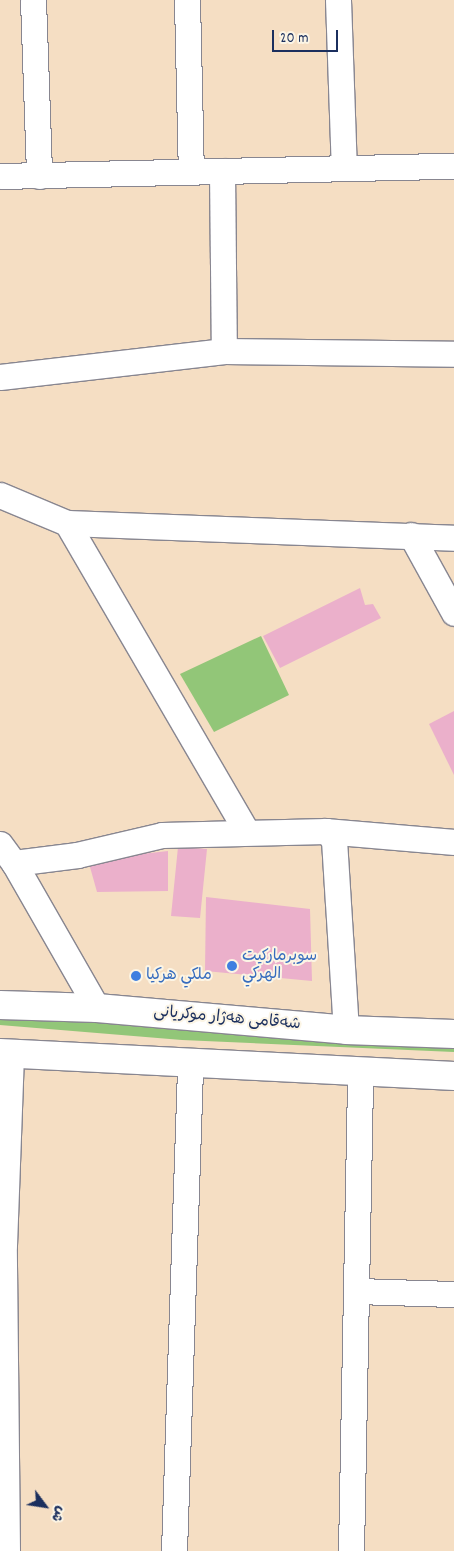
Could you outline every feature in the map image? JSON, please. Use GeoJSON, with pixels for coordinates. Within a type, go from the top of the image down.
{"type":"FeatureCollection","features":[{"type":"Feature","properties":{"kind":"highway","name":"شەقامی ھەژار موکریانی"},"geometry":{"type":"LineString","coordinates":[[0,1005],[97,1008],[346,1030],[454,1034]]}},
{"type":"Feature","properties":{"kind":"highway"},"geometry":{"type":"LineString","coordinates":[[6,1054],[190,1062],[360,1073],[454,1076]]}},
{"type":"Feature","properties":{"kind":"street"},"geometry":{"type":"LineString","coordinates":[[33,0],[39,176]]}},
{"type":"Feature","properties":{"kind":"street"},"geometry":{"type":"LineString","coordinates":[[187,0],[191,172]]}},
{"type":"Feature","properties":{"kind":"street"},"geometry":{"type":"LineString","coordinates":[[338,0],[344,168]]}},
{"type":"Feature","properties":{"kind":"street"},"geometry":{"type":"LineString","coordinates":[[0,176],[454,166]]}},
{"type":"Feature","properties":{"kind":"street"},"geometry":{"type":"LineString","coordinates":[[222,171],[224,351]]}},
{"type":"Feature","properties":{"kind":"street"},"geometry":{"type":"LineString","coordinates":[[0,377],[224,351],[454,354]]}},
{"type":"Feature","properties":{"kind":"street"},"geometry":{"type":"LineString","coordinates":[[0,495],[67,523],[454,538]]}},
{"type":"Feature","properties":{"kind":"street"},"geometry":{"type":"LineString","coordinates":[[67,523],[246,831]]}},
{"type":"Feature","properties":{"kind":"street"},"geometry":{"type":"LineString","coordinates":[[411,535],[454,613]]}},
{"type":"Feature","properties":{"kind":"street"},"geometry":{"type":"LineString","coordinates":[[7,853],[77,855],[162,835],[246,831],[326,831],[454,842]]}},
{"type":"Feature","properties":{"kind":"street"},"geometry":{"type":"LineString","coordinates":[[326,831],[334,840],[346,1030]]}},
{"type":"Feature","properties":{"kind":"street"},"geometry":{"type":"LineString","coordinates":[[7,853],[97,1008]]}},
{"type":"Feature","properties":{"kind":"street"},"geometry":{"type":"LineString","coordinates":[[6,1054],[2,1245],[8,1551]]}},
{"type":"Feature","properties":{"kind":"street"},"geometry":{"type":"LineString","coordinates":[[174,1551],[190,1062]]}},
{"type":"Feature","properties":{"kind":"street"},"geometry":{"type":"LineString","coordinates":[[351,1551],[360,1073]]}},
{"type":"Feature","properties":{"kind":"street"},"geometry":{"type":"LineString","coordinates":[[357,1291],[454,1294]]}},
{"type":"Feature","properties":{"kind":"green space"},"geometry":{"type":"Polygon","coordinates":[[[261,636],[289,695],[214,732],[180,674],[261,636]]]}},
{"type":"Feature","properties":{"kind":"green space"},"geometry":{"type":"Polygon","coordinates":[[[0,1008],[454,1039],[454,1052],[182,1040],[0,1025],[0,1008]]]}},
{"type":"Feature","properties":{"kind":"building"},"geometry":{"type":"Polygon","coordinates":[[[360,588],[365,605],[373,604],[381,618],[280,668],[263,636],[360,588]]]}},
{"type":"Feature","properties":{"kind":"building"},"geometry":{"type":"Polygon","coordinates":[[[454,711],[454,775],[429,724],[454,711]]]}},
{"type":"Feature","properties":{"kind":"building"},"geometry":{"type":"Polygon","coordinates":[[[178,847],[207,849],[200,918],[171,916],[178,847]]]}},
{"type":"Feature","properties":{"kind":"building"},"geometry":{"type":"Polygon","coordinates":[[[168,851],[168,891],[97,892],[88,860],[168,851]]]}},
{"type":"Feature","properties":{"kind":"building"},"geometry":{"type":"Polygon","coordinates":[[[206,897],[310,909],[312,981],[205,971],[206,897]]]}},
{"type":"Feature","properties":{"kind":"place","name":"سوبرماركيت الهركي"},"geometry":{"type":"Point","coordinates":[232,966]}},
{"type":"Feature","properties":{"kind":"place","name":"ملكي هركيا"},"geometry":{"type":"Point","coordinates":[136,976]}}]}
